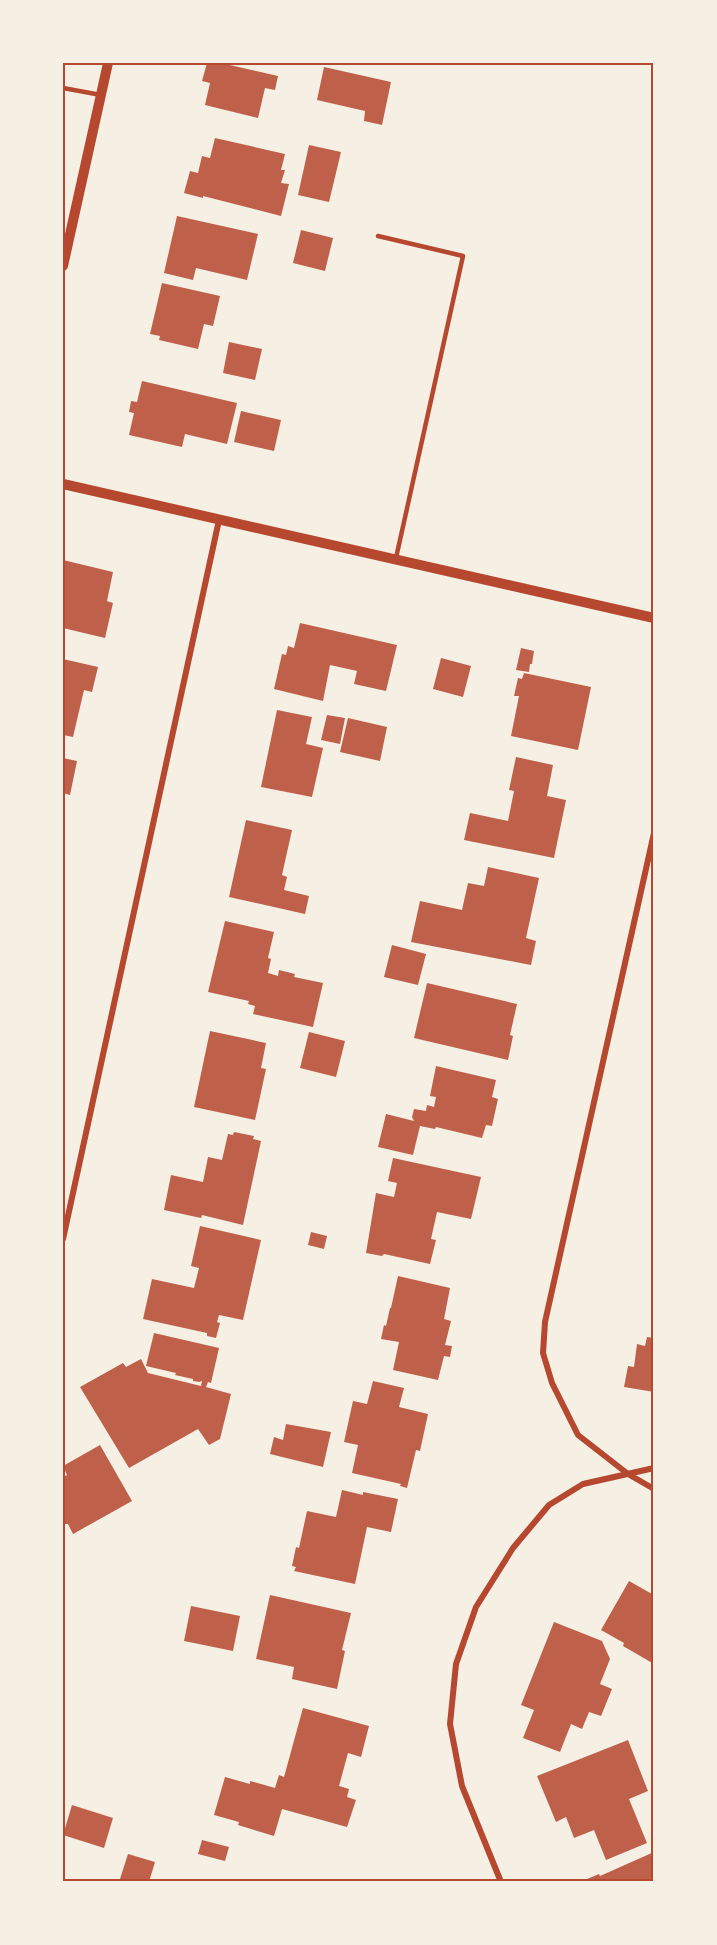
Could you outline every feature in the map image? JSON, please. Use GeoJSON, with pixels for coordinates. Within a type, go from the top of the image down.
{"type":"FeatureCollection","features":[{"type":"Feature","properties":{"kind":"street"},"geometry":{"type":"LineString","coordinates":[[63,266],[108,63]]}},
{"type":"Feature","properties":{"kind":"street"},"geometry":{"type":"LineString","coordinates":[[63,484],[654,618]]}},
{"type":"Feature","properties":{"kind":"street"},"geometry":{"type":"LineString","coordinates":[[63,1239],[219,520]]}},
{"type":"Feature","properties":{"kind":"street"},"geometry":{"type":"LineString","coordinates":[[654,833],[545,1322],[543,1353],[552,1383],[578,1435],[628,1474],[654,1489]]}},
{"type":"Feature","properties":{"kind":"street"},"geometry":{"type":"LineString","coordinates":[[501,1882],[462,1786],[450,1724],[456,1664],[476,1607],[513,1548],[549,1505],[583,1484],[654,1468]]}},
{"type":"Feature","properties":{"kind":"lane"},"geometry":{"type":"LineString","coordinates":[[63,88],[101,95]]}},
{"type":"Feature","properties":{"kind":"lane"},"geometry":{"type":"LineString","coordinates":[[378,237],[463,256],[395,560]]}},
{"type":"Feature","properties":{"kind":"building"},"geometry":{"type":"Polygon","coordinates":[[[207,63],[221,63],[278,76],[275,90],[265,88],[258,118],[205,105],[210,83],[202,81],[207,63]]]}},
{"type":"Feature","properties":{"kind":"building"},"geometry":{"type":"Polygon","coordinates":[[[324,67],[391,82],[382,125],[364,121],[365,111],[317,100],[324,67]]]}},
{"type":"Feature","properties":{"kind":"building"},"geometry":{"type":"Polygon","coordinates":[[[215,138],[285,154],[281,170],[285,170],[281,183],[289,184],[281,216],[184,193],[190,171],[198,173],[202,156],[210,158],[215,138]]]}},
{"type":"Feature","properties":{"kind":"building"},"geometry":{"type":"Polygon","coordinates":[[[309,145],[341,152],[329,202],[298,195],[309,145]]]}},
{"type":"Feature","properties":{"kind":"building"},"geometry":{"type":"Polygon","coordinates":[[[177,216],[258,234],[247,280],[196,268],[193,280],[164,273],[177,216]]]}},
{"type":"Feature","properties":{"kind":"building"},"geometry":{"type":"Polygon","coordinates":[[[301,230],[333,238],[325,271],[293,263],[301,230]]]}},
{"type":"Feature","properties":{"kind":"building"},"geometry":{"type":"Polygon","coordinates":[[[162,283],[220,296],[213,326],[204,324],[198,349],[159,340],[160,336],[150,334],[162,283]]]}},
{"type":"Feature","properties":{"kind":"building"},"geometry":{"type":"Polygon","coordinates":[[[229,342],[262,349],[255,380],[223,373],[229,342]]]}},
{"type":"Feature","properties":{"kind":"building"},"geometry":{"type":"Polygon","coordinates":[[[142,381],[237,403],[227,444],[185,434],[182,447],[129,435],[134,413],[129,412],[131,401],[137,402],[142,381]]]}},
{"type":"Feature","properties":{"kind":"building"},"geometry":{"type":"Polygon","coordinates":[[[241,411],[281,420],[274,451],[234,442],[241,411]]]}},
{"type":"Feature","properties":{"kind":"building"},"geometry":{"type":"Polygon","coordinates":[[[63,560],[113,572],[107,601],[113,603],[105,638],[63,628],[63,560]]]}},
{"type":"Feature","properties":{"kind":"building"},"geometry":{"type":"Polygon","coordinates":[[[300,623],[397,645],[386,691],[354,684],[357,671],[330,665],[323,701],[274,689],[282,654],[286,655],[288,646],[294,648],[300,623]]]}},
{"type":"Feature","properties":{"kind":"building"},"geometry":{"type":"Polygon","coordinates":[[[521,648],[534,651],[529,672],[516,670],[521,648]]]}},
{"type":"Feature","properties":{"kind":"building"},"geometry":{"type":"Polygon","coordinates":[[[441,658],[471,666],[463,697],[433,689],[441,658]]]}},
{"type":"Feature","properties":{"kind":"building"},"geometry":{"type":"Polygon","coordinates":[[[63,659],[98,667],[92,692],[84,690],[73,737],[63,735],[63,659]]]}},
{"type":"Feature","properties":{"kind":"building"},"geometry":{"type":"Polygon","coordinates":[[[524,673],[591,687],[578,750],[511,736],[519,696],[514,696],[518,678],[522,679],[524,673]]]}},
{"type":"Feature","properties":{"kind":"building"},"geometry":{"type":"Polygon","coordinates":[[[277,710],[312,717],[306,744],[323,748],[312,797],[261,787],[277,710]]]}},
{"type":"Feature","properties":{"kind":"building"},"geometry":{"type":"Polygon","coordinates":[[[327,715],[345,718],[340,744],[321,740],[327,715]]]}},
{"type":"Feature","properties":{"kind":"building"},"geometry":{"type":"Polygon","coordinates":[[[348,718],[387,727],[380,761],[340,752],[348,718]]]}},
{"type":"Feature","properties":{"kind":"building"},"geometry":{"type":"Polygon","coordinates":[[[516,757],[553,765],[547,796],[566,800],[554,858],[464,840],[470,813],[508,821],[514,791],[509,790],[516,757]]]}},
{"type":"Feature","properties":{"kind":"building"},"geometry":{"type":"Polygon","coordinates":[[[63,758],[77,761],[70,795],[63,793],[63,758]]]}},
{"type":"Feature","properties":{"kind":"building"},"geometry":{"type":"Polygon","coordinates":[[[246,820],[292,830],[282,875],[287,877],[284,890],[309,896],[305,914],[229,897],[246,820]]]}},
{"type":"Feature","properties":{"kind":"building"},"geometry":{"type":"Polygon","coordinates":[[[488,867],[539,878],[526,938],[536,941],[531,965],[411,942],[420,901],[462,910],[468,883],[484,886],[488,867]]]}},
{"type":"Feature","properties":{"kind":"building"},"geometry":{"type":"Polygon","coordinates":[[[225,921],[274,932],[268,958],[271,959],[268,973],[278,976],[279,970],[295,974],[294,977],[323,983],[313,1027],[253,1014],[255,1006],[248,1004],[249,1001],[208,992],[225,921]]]}},
{"type":"Feature","properties":{"kind":"building"},"geometry":{"type":"Polygon","coordinates":[[[392,945],[426,954],[418,985],[384,977],[392,945]]]}},
{"type":"Feature","properties":{"kind":"building"},"geometry":{"type":"Polygon","coordinates":[[[427,983],[517,1004],[510,1035],[513,1036],[508,1060],[414,1038],[427,983]]]}},
{"type":"Feature","properties":{"kind":"building"},"geometry":{"type":"Polygon","coordinates":[[[210,1031],[266,1043],[261,1068],[266,1069],[255,1120],[194,1107],[210,1031]]]}},
{"type":"Feature","properties":{"kind":"building"},"geometry":{"type":"Polygon","coordinates":[[[309,1032],[345,1041],[336,1077],[300,1068],[309,1032]]]}},
{"type":"Feature","properties":{"kind":"building"},"geometry":{"type":"Polygon","coordinates":[[[436,1066],[496,1080],[492,1097],[498,1099],[492,1126],[486,1125],[482,1138],[436,1127],[435,1129],[420,1126],[413,1155],[378,1147],[386,1114],[414,1121],[412,1117],[414,1109],[426,1111],[427,1105],[434,1107],[436,1097],[430,1096],[436,1066]]]}},
{"type":"Feature","properties":{"kind":"building"},"geometry":{"type":"Polygon","coordinates":[[[234,1132],[254,1136],[253,1139],[261,1141],[243,1225],[202,1215],[201,1218],[164,1210],[171,1175],[203,1182],[208,1157],[222,1160],[228,1134],[233,1135],[234,1132]]]}},
{"type":"Feature","properties":{"kind":"building"},"geometry":{"type":"Polygon","coordinates":[[[393,1158],[481,1177],[471,1219],[437,1212],[431,1239],[436,1240],[430,1264],[384,1254],[382,1256],[366,1253],[376,1193],[394,1197],[397,1183],[388,1181],[393,1158]]]}},
{"type":"Feature","properties":{"kind":"building"},"geometry":{"type":"Polygon","coordinates":[[[200,1226],[261,1240],[243,1320],[219,1315],[217,1322],[220,1323],[216,1338],[207,1336],[207,1333],[143,1319],[152,1279],[194,1288],[199,1268],[191,1266],[200,1226]]]}},
{"type":"Feature","properties":{"kind":"building"},"geometry":{"type":"Polygon","coordinates":[[[311,1232],[327,1236],[324,1249],[308,1245],[311,1232]]]}},
{"type":"Feature","properties":{"kind":"building"},"geometry":{"type":"Polygon","coordinates":[[[398,1276],[450,1288],[444,1319],[451,1321],[445,1345],[452,1346],[450,1357],[444,1356],[438,1380],[393,1370],[399,1342],[381,1339],[398,1276]]]}},
{"type":"Feature","properties":{"kind":"building"},"geometry":{"type":"Polygon","coordinates":[[[154,1333],[219,1348],[211,1383],[208,1382],[206,1387],[231,1394],[220,1439],[209,1445],[198,1429],[129,1468],[80,1387],[123,1363],[126,1367],[141,1359],[148,1373],[201,1386],[202,1381],[193,1381],[193,1379],[175,1375],[176,1373],[146,1366],[154,1333]]]}},
{"type":"Feature","properties":{"kind":"building"},"geometry":{"type":"Polygon","coordinates":[[[647,1337],[654,1338],[654,1392],[624,1387],[628,1366],[634,1367],[637,1344],[645,1346],[647,1337]]]}},
{"type":"Feature","properties":{"kind":"building"},"geometry":{"type":"Polygon","coordinates":[[[373,1381],[404,1388],[399,1407],[428,1414],[420,1451],[416,1450],[407,1488],[400,1486],[401,1484],[352,1473],[358,1445],[344,1442],[353,1401],[367,1404],[373,1381]]]}},
{"type":"Feature","properties":{"kind":"building"},"geometry":{"type":"Polygon","coordinates":[[[286,1424],[331,1432],[323,1467],[270,1454],[274,1437],[283,1440],[286,1424]]]}},
{"type":"Feature","properties":{"kind":"building"},"geometry":{"type":"Polygon","coordinates":[[[100,1445],[132,1501],[73,1534],[68,1524],[63,1524],[63,1477],[67,1475],[63,1466],[100,1445]]]}},
{"type":"Feature","properties":{"kind":"building"},"geometry":{"type":"Polygon","coordinates":[[[342,1490],[398,1499],[391,1532],[367,1527],[355,1584],[294,1571],[296,1567],[292,1566],[296,1547],[299,1548],[307,1511],[336,1517],[342,1490]]]}},
{"type":"Feature","properties":{"kind":"building"},"geometry":{"type":"Polygon","coordinates":[[[629,1581],[652,1594],[654,1591],[654,1664],[601,1630],[629,1581]]]}},
{"type":"Feature","properties":{"kind":"building"},"geometry":{"type":"Polygon","coordinates":[[[270,1595],[351,1613],[342,1650],[345,1651],[337,1689],[292,1679],[294,1667],[256,1659],[270,1595]]]}},
{"type":"Feature","properties":{"kind":"building"},"geometry":{"type":"Polygon","coordinates":[[[191,1606],[240,1616],[233,1651],[184,1641],[191,1606]]]}},
{"type":"Feature","properties":{"kind":"building"},"geometry":{"type":"Polygon","coordinates":[[[554,1622],[602,1641],[610,1659],[600,1684],[612,1689],[601,1716],[589,1712],[582,1729],[571,1724],[560,1752],[523,1738],[534,1710],[521,1705],[554,1622]]]}},
{"type":"Feature","properties":{"kind":"building"},"geometry":{"type":"Polygon","coordinates":[[[303,1708],[369,1726],[361,1757],[348,1753],[339,1786],[349,1789],[347,1797],[356,1800],[347,1827],[282,1809],[274,1836],[214,1815],[225,1777],[275,1788],[279,1775],[284,1777],[303,1708]]]}},
{"type":"Feature","properties":{"kind":"building"},"geometry":{"type":"Polygon","coordinates":[[[628,1740],[648,1791],[629,1799],[647,1843],[606,1860],[594,1830],[574,1838],[566,1817],[556,1822],[537,1776],[628,1740]]]}},
{"type":"Feature","properties":{"kind":"building"},"geometry":{"type":"Polygon","coordinates":[[[72,1805],[113,1818],[104,1848],[63,1835],[72,1805]]]}},
{"type":"Feature","properties":{"kind":"building"},"geometry":{"type":"Polygon","coordinates":[[[202,1840],[229,1847],[225,1861],[198,1854],[202,1840]]]}},
{"type":"Feature","properties":{"kind":"building"},"geometry":{"type":"Polygon","coordinates":[[[654,1852],[654,1882],[580,1882],[599,1874],[600,1876],[654,1852]]]}},
{"type":"Feature","properties":{"kind":"building"},"geometry":{"type":"Polygon","coordinates":[[[128,1854],[155,1862],[149,1882],[119,1882],[128,1854]]]}}]}
